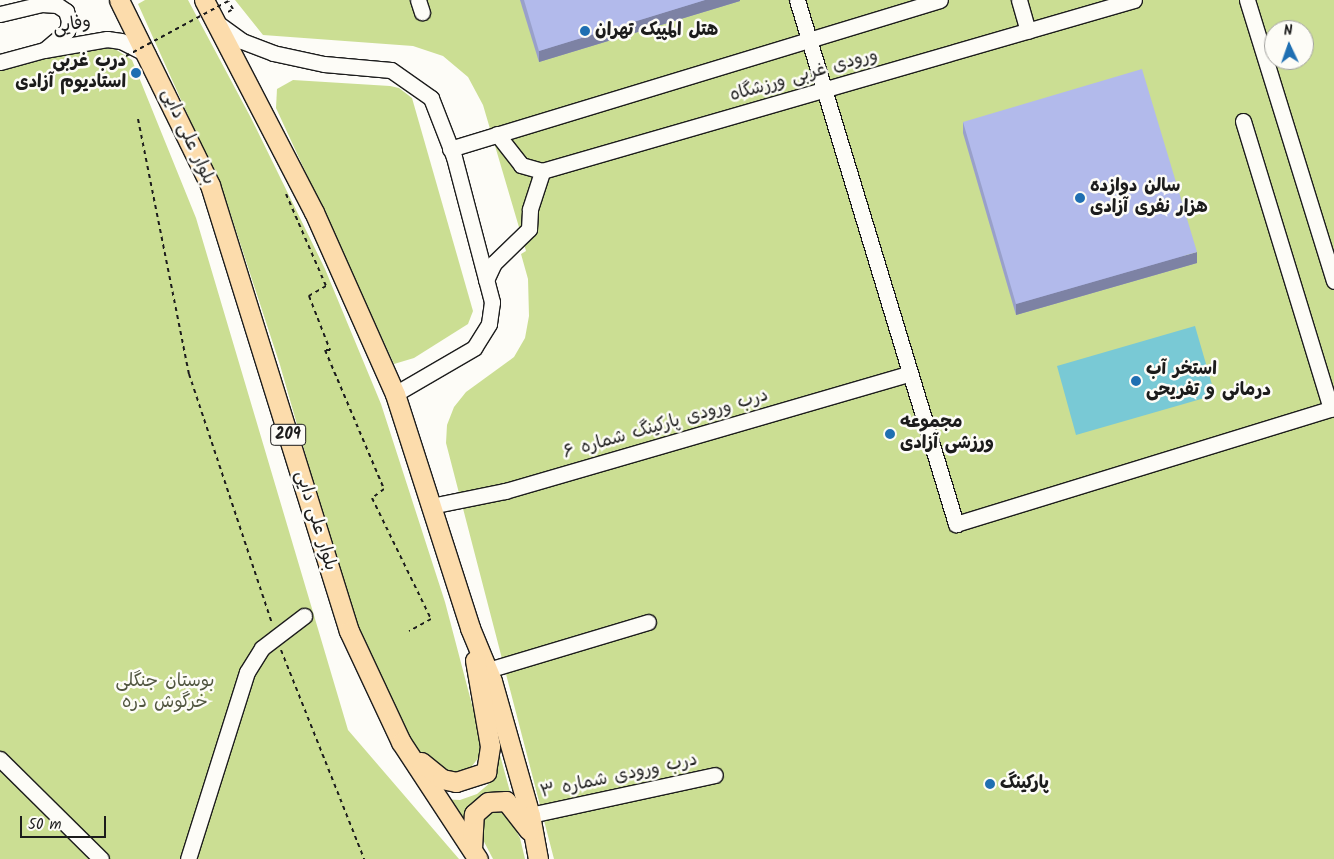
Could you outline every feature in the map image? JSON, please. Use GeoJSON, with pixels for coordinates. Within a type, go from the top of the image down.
{"type":"FeatureCollection","features":[{"type":"Feature","properties":{"kind":"main road","name":"بلوار علی دایی"},"geometry":{"type":"LineString","coordinates":[[119,0],[148,55],[210,185],[349,631],[401,742],[475,854]]}},
{"type":"Feature","properties":{"kind":"main road"},"geometry":{"type":"LineString","coordinates":[[207,14],[314,212],[395,394],[470,628],[488,670],[530,816],[538,859]]}},
{"type":"Feature","properties":{"kind":"main road"},"geometry":{"type":"LineString","coordinates":[[401,742],[442,779],[456,782],[486,772],[490,746],[470,628]]}},
{"type":"Feature","properties":{"kind":"main road"},"geometry":{"type":"LineString","coordinates":[[475,854],[474,814],[488,802],[506,801],[533,835]]}},
{"type":"Feature","properties":{"kind":"street"},"geometry":{"type":"LineString","coordinates":[[0,6],[11,0]]}},
{"type":"Feature","properties":{"kind":"street"},"geometry":{"type":"LineString","coordinates":[[797,0],[956,524],[1333,409],[1243,121]]}},
{"type":"Feature","properties":{"kind":"street"},"geometry":{"type":"LineString","coordinates":[[450,148],[940,0]]}},
{"type":"Feature","properties":{"kind":"street"},"geometry":{"type":"LineString","coordinates":[[1019,0],[1028,31]]}},
{"type":"Feature","properties":{"kind":"street","name":"ورودی غربی ورزشگاه"},"geometry":{"type":"LineString","coordinates":[[542,171],[1134,0]]}},
{"type":"Feature","properties":{"kind":"street"},"geometry":{"type":"LineString","coordinates":[[1247,0],[1334,281]]}},
{"type":"Feature","properties":{"kind":"street"},"geometry":{"type":"LineString","coordinates":[[0,14],[42,4],[57,4],[66,11],[69,21],[67,31],[44,50]]}},
{"type":"Feature","properties":{"kind":"street"},"geometry":{"type":"LineString","coordinates":[[207,14],[242,41],[273,53],[324,64],[391,70],[431,98],[450,148],[492,302],[489,324],[474,348],[395,394]]}},
{"type":"Feature","properties":{"kind":"street","name":"وفایی"},"geometry":{"type":"LineString","coordinates":[[0,62],[44,50],[107,39],[121,41],[148,55]]}},
{"type":"Feature","properties":{"kind":"street"},"geometry":{"type":"LineString","coordinates":[[486,280],[494,263],[529,229],[530,209],[542,171],[521,166],[497,134]]}},
{"type":"Feature","properties":{"kind":"street","name":"درب ورودی پارکینگ شماره ۶"},"geometry":{"type":"LineString","coordinates":[[430,506],[505,492],[909,374]]}},
{"type":"Feature","properties":{"kind":"street"},"geometry":{"type":"LineString","coordinates":[[188,859],[247,672],[262,648],[304,616]]}},
{"type":"Feature","properties":{"kind":"street"},"geometry":{"type":"LineString","coordinates":[[488,670],[648,622]]}},
{"type":"Feature","properties":{"kind":"street"},"geometry":{"type":"LineString","coordinates":[[0,759],[101,859]]}},
{"type":"Feature","properties":{"kind":"street","name":"درب ورودی شماره ۳"},"geometry":{"type":"LineString","coordinates":[[530,816],[715,775]]}},
{"type":"Feature","properties":{"kind":"path"},"geometry":{"type":"LineString","coordinates":[[126,56],[228,1],[233,9]]}},
{"type":"Feature","properties":{"kind":"path"},"geometry":{"type":"LineString","coordinates":[[138,119],[189,374],[276,637],[364,859]]}},
{"type":"Feature","properties":{"kind":"path"},"geometry":{"type":"LineString","coordinates":[[286,193],[326,286],[309,296],[330,350],[325,350],[384,489],[372,498],[430,619],[409,631]]}},
{"type":"Feature","properties":{"kind":"green space"},"geometry":{"type":"Polygon","coordinates":[[[145,0],[188,0],[251,118],[325,269],[381,404],[445,602],[481,739],[479,757],[469,770],[454,773],[431,763],[410,743],[375,673],[342,582],[280,365],[226,200],[138,4],[145,0]]]}},
{"type":"Feature","properties":{"kind":"green space","name":"مجموعه ورزشی آزادی"},"geometry":{"type":"Polygon","coordinates":[[[235,0],[1334,0],[1334,859],[554,859],[446,443],[447,425],[454,407],[466,392],[514,357],[525,338],[529,316],[528,279],[521,254],[526,251],[483,105],[468,77],[443,56],[413,46],[263,35],[235,0]]]}},
{"type":"Feature","properties":{"kind":"green space","name":"بوستان جنگلی خرگوش دره"},"geometry":{"type":"Polygon","coordinates":[[[86,49],[115,49],[132,60],[196,218],[348,730],[459,859],[0,859],[0,70],[86,49]]]}},
{"type":"Feature","properties":{"kind":"green space"},"geometry":{"type":"Polygon","coordinates":[[[293,80],[390,86],[399,88],[412,98],[473,311],[468,324],[414,358],[394,364],[276,108],[277,89],[293,80]]]}},
{"type":"Feature","properties":{"kind":"green space"},"geometry":{"type":"Polygon","coordinates":[[[497,744],[512,799],[504,796],[466,829],[440,799],[460,800],[477,794],[491,782],[497,770],[497,744]]]}},
{"type":"Feature","properties":{"kind":"green space"},"geometry":{"type":"Polygon","coordinates":[[[492,813],[503,813],[510,820],[520,838],[525,859],[493,859],[480,834],[482,820],[492,813]]]}},
{"type":"Feature","properties":{"kind":"water","name":"استخر آب درمانی و تفریحی"},"geometry":{"type":"Polygon","coordinates":[[[1195,326],[1215,395],[1076,435],[1057,366],[1195,326]]]}},
{"type":"Feature","properties":{"kind":"building","name":"هتل المپیک تهران"},"geometry":{"type":"Polygon","coordinates":[[[524,0],[705,0],[539,51],[524,0]]]}},
{"type":"Feature","properties":{"kind":"building","name":"سالن دوازده هزار نفری آزادی"},"geometry":{"type":"Polygon","coordinates":[[[1142,69],[1197,252],[1016,304],[963,122],[1142,69]]]}},
{"type":"Feature","properties":{"kind":"place","name":"هتل المپیک تهران"},"geometry":{"type":"Point","coordinates":[585,31]}},
{"type":"Feature","properties":{"kind":"place","name":"درب غربی استادیوم آزادی"},"geometry":{"type":"Point","coordinates":[136,73]}},
{"type":"Feature","properties":{"kind":"place","name":"سالن دوازده هزار نفری آزادی"},"geometry":{"type":"Point","coordinates":[1080,198]}},
{"type":"Feature","properties":{"kind":"place","name":"استخر آب درمانی و تفریحی"},"geometry":{"type":"Point","coordinates":[1136,381]}},
{"type":"Feature","properties":{"kind":"place","name":"مجموعه ورزشی آزادی"},"geometry":{"type":"Point","coordinates":[890,434]}},
{"type":"Feature","properties":{"kind":"place","name":"پارکینگ"},"geometry":{"type":"Point","coordinates":[990,784]}}]}
